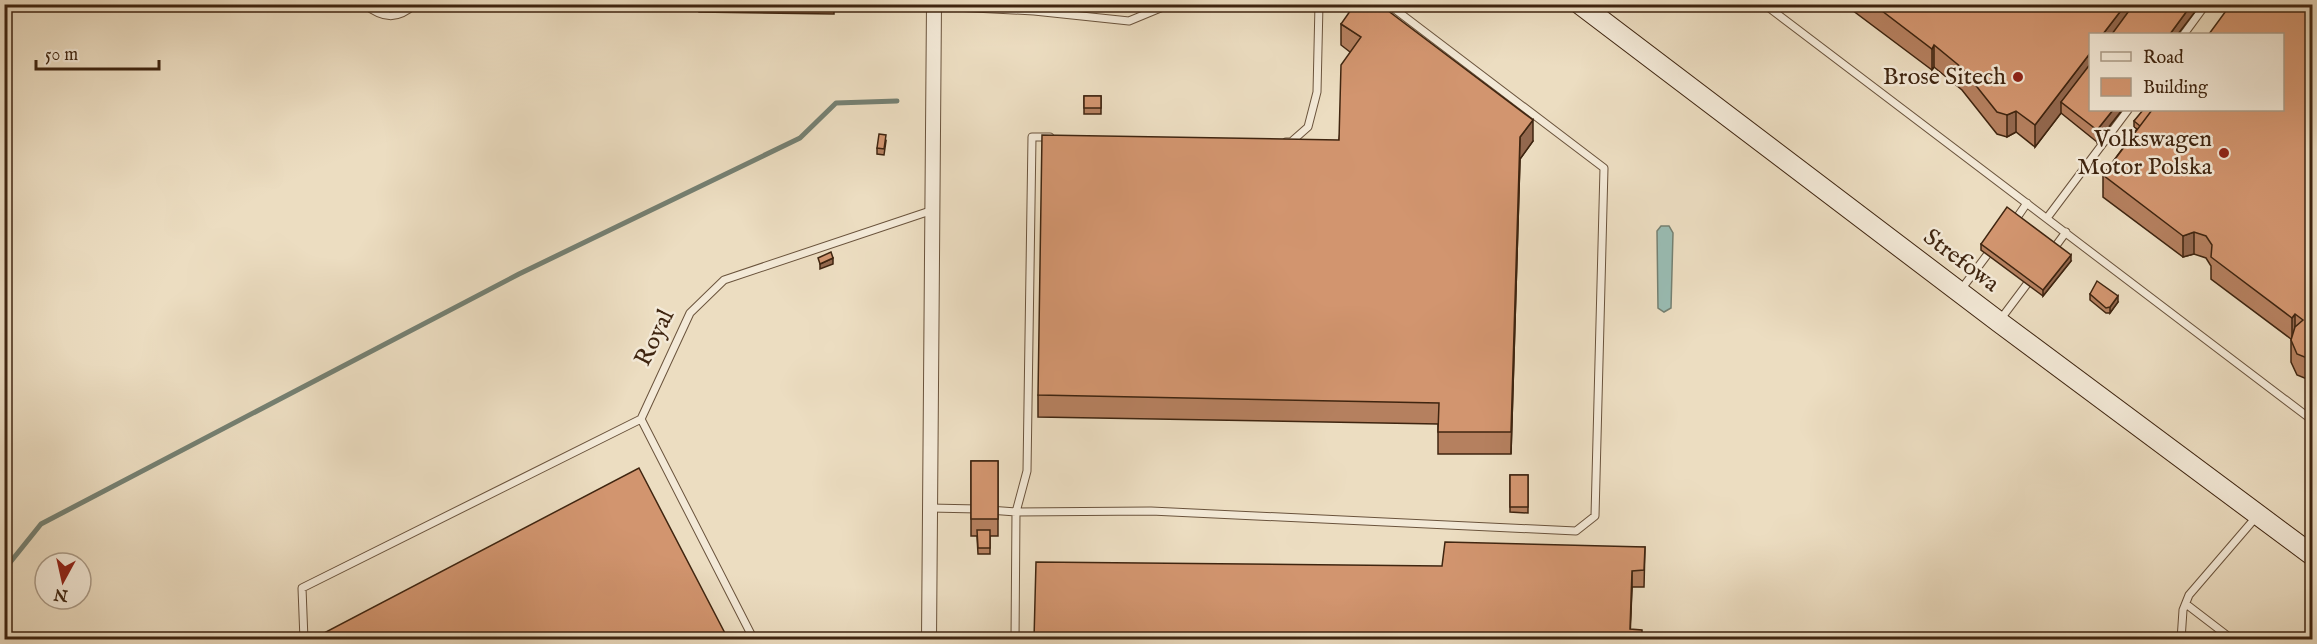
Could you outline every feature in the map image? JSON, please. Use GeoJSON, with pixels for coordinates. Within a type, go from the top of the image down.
{"type":"FeatureCollection","features":[{"type":"Feature","properties":{"kind":"street","name":"Strefowa"},"geometry":{"type":"LineString","coordinates":[[1580,4],[1999,322],[2313,555]]}},
{"type":"Feature","properties":{"kind":"street"},"geometry":{"type":"LineString","coordinates":[[928,639],[934,5]]}},
{"type":"Feature","properties":{"kind":"lane"},"geometry":{"type":"LineString","coordinates":[[364,4],[380,16],[389,17],[402,14],[415,4]]}},
{"type":"Feature","properties":{"kind":"lane"},"geometry":{"type":"LineString","coordinates":[[934,5],[1032,8],[1129,21],[1170,4]]}},
{"type":"Feature","properties":{"kind":"lane"},"geometry":{"type":"LineString","coordinates":[[1280,142],[1291,142],[1308,127],[1317,92],[1319,4]]}},
{"type":"Feature","properties":{"kind":"lane"},"geometry":{"type":"LineString","coordinates":[[930,508],[1016,512],[1151,512],[1576,531],[1595,516],[1604,168],[1388,4]]}},
{"type":"Feature","properties":{"kind":"lane"},"geometry":{"type":"LineString","coordinates":[[1764,4],[2313,420]]}},
{"type":"Feature","properties":{"kind":"lane"},"geometry":{"type":"LineString","coordinates":[[2185,33],[2206,4]]}},
{"type":"Feature","properties":{"kind":"lane"},"geometry":{"type":"LineString","coordinates":[[2047,218],[2127,111]]}},
{"type":"Feature","properties":{"kind":"lane"},"geometry":{"type":"LineString","coordinates":[[1015,639],[1016,512],[1027,471],[1032,137],[1056,138]]}},
{"type":"Feature","properties":{"kind":"lane"},"geometry":{"type":"LineString","coordinates":[[2016,219],[2027,203]]}},
{"type":"Feature","properties":{"kind":"lane","name":"Royal"},"geometry":{"type":"LineString","coordinates":[[641,419],[690,313],[724,280],[933,210]]}},
{"type":"Feature","properties":{"kind":"lane"},"geometry":{"type":"LineString","coordinates":[[2055,247],[2066,232]]}},
{"type":"Feature","properties":{"kind":"lane"},"geometry":{"type":"LineString","coordinates":[[1959,291],[1987,255]]}},
{"type":"Feature","properties":{"kind":"lane"},"geometry":{"type":"LineString","coordinates":[[1999,322],[2027,284]]}},
{"type":"Feature","properties":{"kind":"lane"},"geometry":{"type":"LineString","coordinates":[[304,639],[302,588],[641,419],[754,639]]}},
{"type":"Feature","properties":{"kind":"lane"},"geometry":{"type":"LineString","coordinates":[[2181,639],[2189,595],[2259,514]]}},
{"type":"Feature","properties":{"kind":"lane"},"geometry":{"type":"LineString","coordinates":[[2186,604],[2233,639]]}},
{"type":"Feature","properties":{"kind":"lane"},"geometry":{"type":"LineString","coordinates":[[2181,630],[2187,639]]}},
{"type":"Feature","properties":{"kind":"water"},"geometry":{"type":"Polygon","coordinates":[[[1661,226],[1669,226],[1673,233],[1671,308],[1664,312],[1658,308],[1657,231],[1661,226]]]}},
{"type":"Feature","properties":{"kind":"building"},"geometry":{"type":"Polygon","coordinates":[[[699,4],[834,4],[834,9],[699,6],[699,4]]]}},
{"type":"Feature","properties":{"kind":"building"},"geometry":{"type":"Polygon","coordinates":[[[1355,4],[1379,4],[1533,120],[1520,137],[1511,432],[1438,432],[1439,403],[1038,395],[1042,135],[1339,140],[1341,65],[1361,37],[1341,24],[1355,4]]]}},
{"type":"Feature","properties":{"kind":"building","name":"Brose Sitech"},"geometry":{"type":"Polygon","coordinates":[[[1873,4],[2126,4],[2104,33],[2089,33],[2089,55],[2035,125],[2016,111],[2007,115],[1997,112],[1962,68],[1934,45],[1932,49],[1873,4]]]}},
{"type":"Feature","properties":{"kind":"building"},"geometry":{"type":"Polygon","coordinates":[[[2134,4],[2192,4],[2171,33],[2113,33],[2134,4]]]}},
{"type":"Feature","properties":{"kind":"building","name":"Volkswagen Motor Polska"},"geometry":{"type":"Polygon","coordinates":[[[2231,4],[2313,4],[2313,357],[2307,358],[2297,354],[2291,340],[2295,327],[2303,320],[2295,314],[2292,318],[2211,257],[2212,245],[2206,236],[2194,232],[2183,236],[2103,175],[2151,111],[2284,111],[2284,33],[2210,33],[2231,4]]]}},
{"type":"Feature","properties":{"kind":"building"},"geometry":{"type":"Polygon","coordinates":[[[2089,66],[2089,111],[2112,111],[2097,130],[2061,102],[2089,66]]]}},
{"type":"Feature","properties":{"kind":"building"},"geometry":{"type":"Polygon","coordinates":[[[1084,96],[1101,96],[1101,108],[1084,108],[1084,96]]]}},
{"type":"Feature","properties":{"kind":"building"},"geometry":{"type":"Polygon","coordinates":[[[2142,111],[2151,111],[2140,126],[2134,121],[2142,111]]]}},
{"type":"Feature","properties":{"kind":"building"},"geometry":{"type":"Polygon","coordinates":[[[879,134],[886,135],[884,149],[877,148],[879,134]]]}},
{"type":"Feature","properties":{"kind":"building"},"geometry":{"type":"Polygon","coordinates":[[[2007,207],[2071,255],[2043,290],[1981,244],[2007,207]]]}},
{"type":"Feature","properties":{"kind":"building"},"geometry":{"type":"Polygon","coordinates":[[[831,252],[833,258],[820,264],[818,258],[831,252]]]}},
{"type":"Feature","properties":{"kind":"building"},"geometry":{"type":"Polygon","coordinates":[[[2097,281],[2118,296],[2110,307],[2106,308],[2090,294],[2097,281]]]}},
{"type":"Feature","properties":{"kind":"building"},"geometry":{"type":"Polygon","coordinates":[[[971,461],[998,461],[998,519],[971,519],[971,461]]]}},
{"type":"Feature","properties":{"kind":"building"},"geometry":{"type":"Polygon","coordinates":[[[639,468],[728,639],[325,639],[322,634],[639,468]]]}},
{"type":"Feature","properties":{"kind":"building"},"geometry":{"type":"Polygon","coordinates":[[[1510,475],[1528,475],[1528,507],[1510,507],[1510,475]]]}},
{"type":"Feature","properties":{"kind":"building"},"geometry":{"type":"Polygon","coordinates":[[[977,530],[990,530],[990,548],[978,548],[977,530]]]}},
{"type":"Feature","properties":{"kind":"building"},"geometry":{"type":"Polygon","coordinates":[[[1445,542],[1645,547],[1644,570],[1632,571],[1630,629],[1642,630],[1642,639],[1034,639],[1036,562],[1442,566],[1445,542]]]}},
{"type":"Feature","properties":{"kind":"waterway"},"geometry":{"type":"LineString","coordinates":[[4,570],[41,524],[519,274],[800,138],[836,103],[897,101]]}},
{"type":"Feature","properties":{"kind":"place","name":"Brose Sitech"},"geometry":{"type":"Point","coordinates":[2018,77]}},
{"type":"Feature","properties":{"kind":"place","name":"Volkswagen Motor Polska"},"geometry":{"type":"Point","coordinates":[2224,153]}}]}
